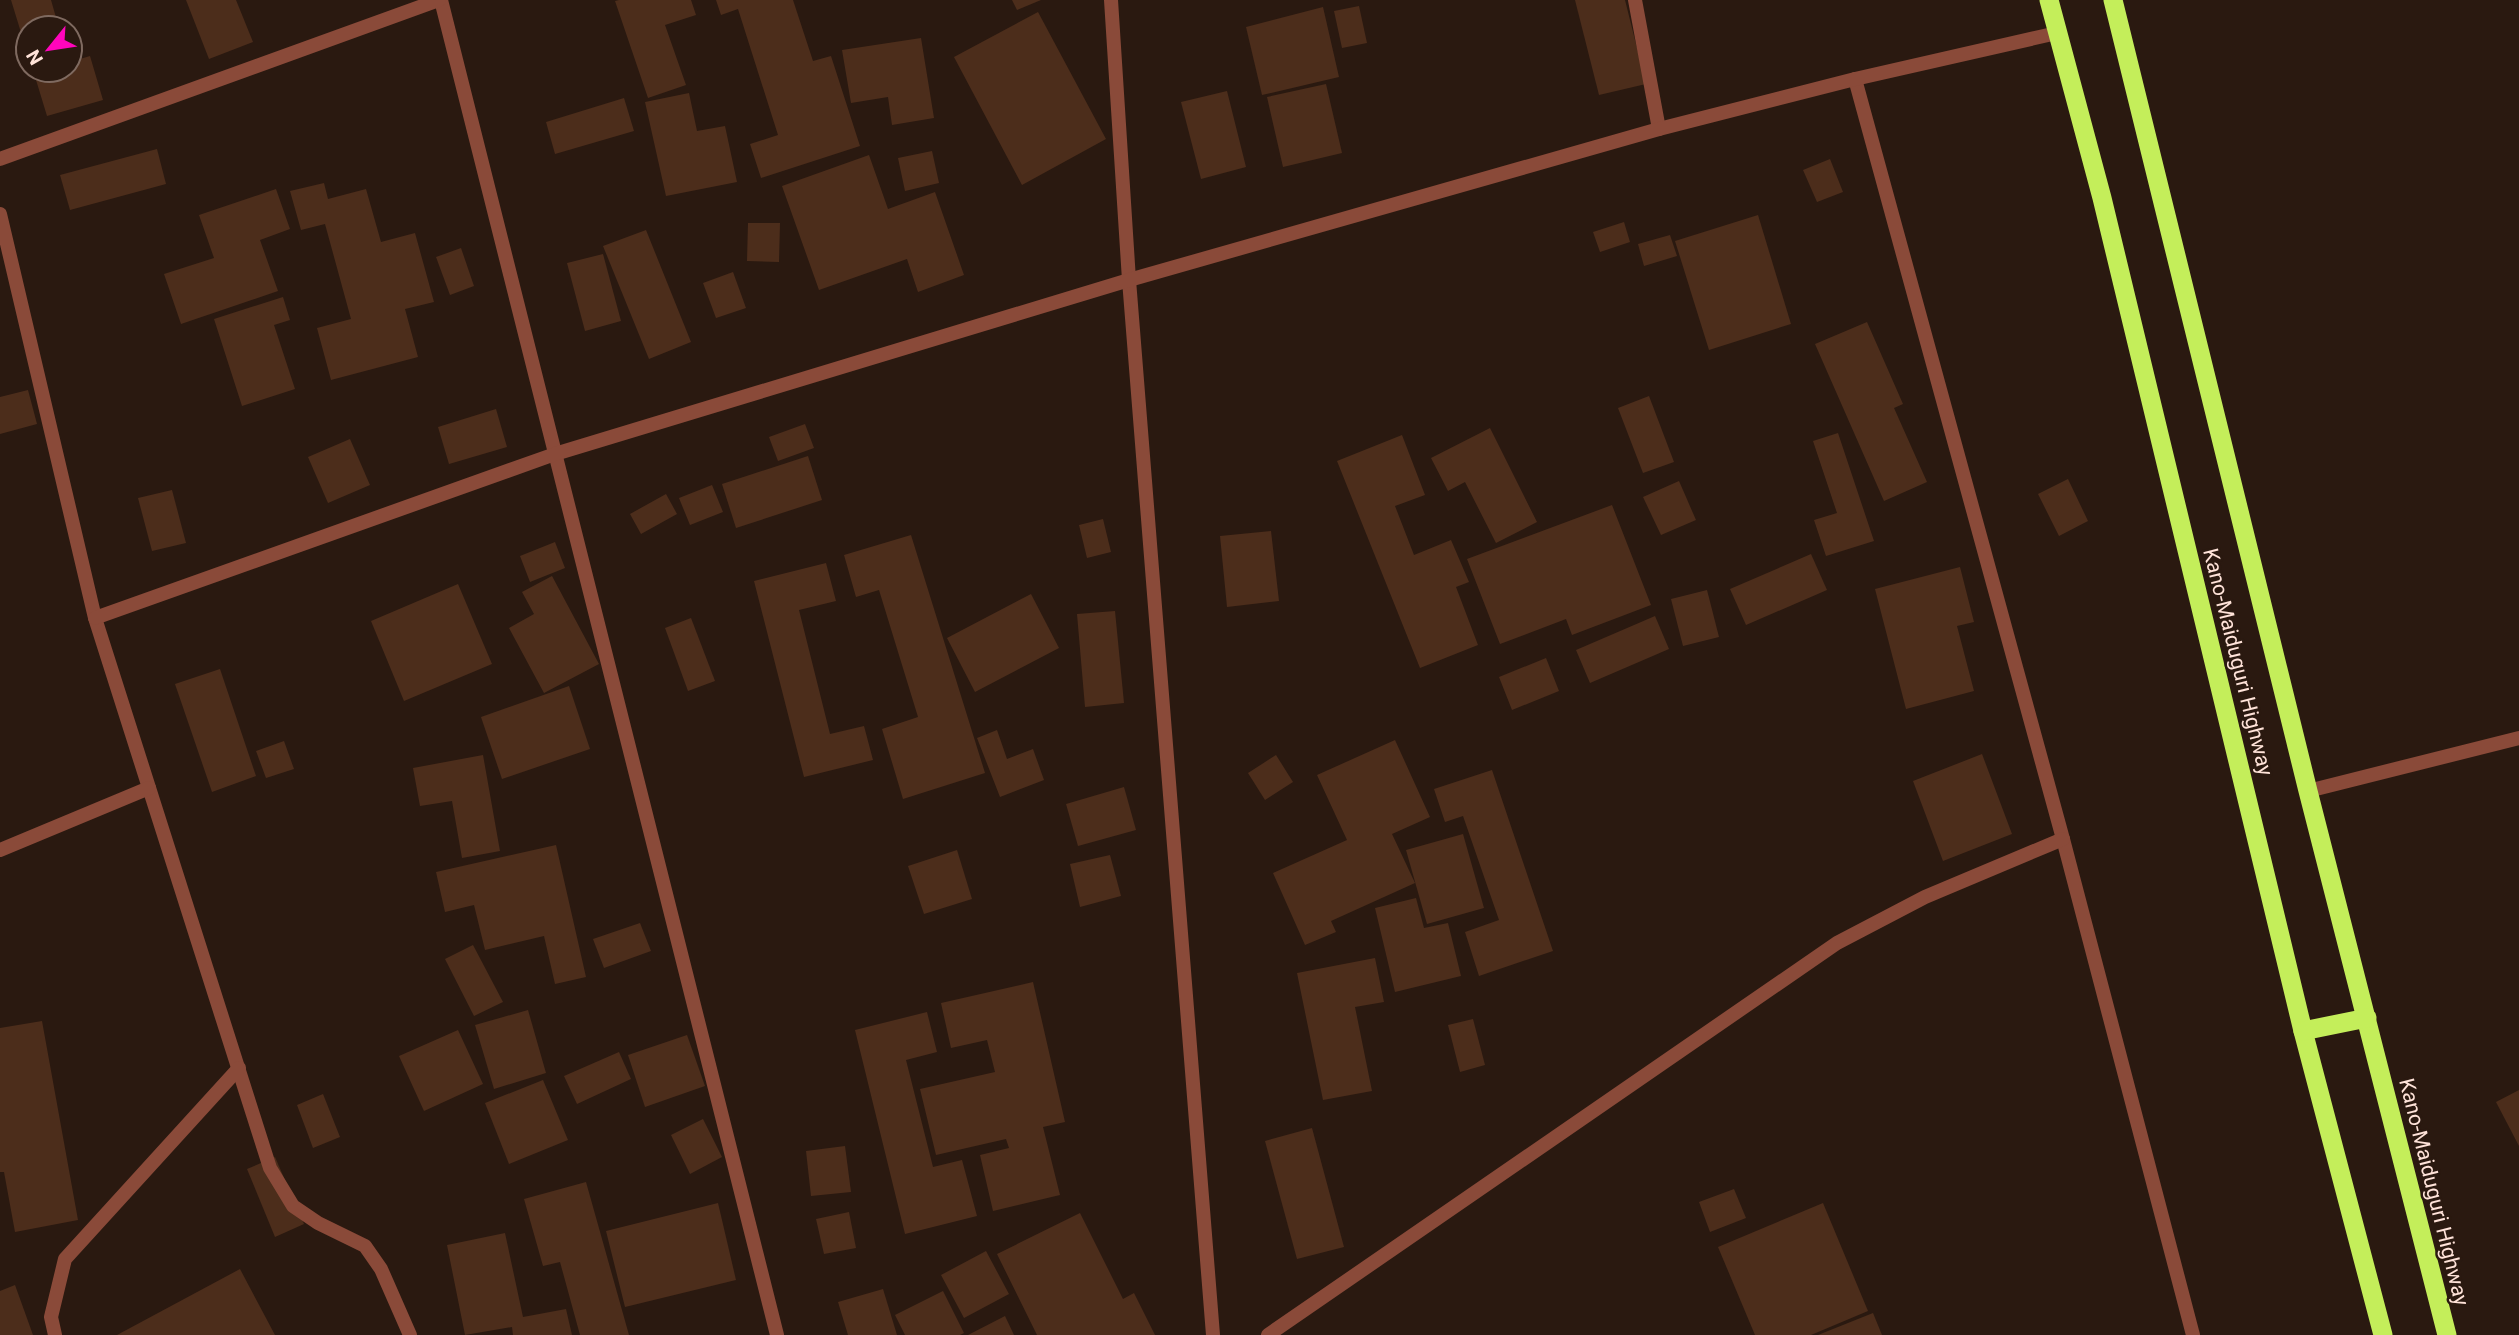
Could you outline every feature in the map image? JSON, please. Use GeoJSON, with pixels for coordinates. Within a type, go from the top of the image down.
{"type":"FeatureCollection","features":[{"type":"Feature","properties":{"kind":"highway","name":"Kano-Maiduguri Highway"},"geometry":{"type":"LineString","coordinates":[[2049,0],[2102,198],[2303,1031],[2383,1335]]}},
{"type":"Feature","properties":{"kind":"highway","name":"Kano-Maiduguri Highway"},"geometry":{"type":"LineString","coordinates":[[2113,0],[2308,791],[2447,1335]]}},
{"type":"Feature","properties":{"kind":"highway"},"geometry":{"type":"LineString","coordinates":[[2303,1031],[2367,1018]]}},
{"type":"Feature","properties":{"kind":"street"},"geometry":{"type":"LineString","coordinates":[[0,159],[440,0],[776,1335]]}},
{"type":"Feature","properties":{"kind":"street"},"geometry":{"type":"LineString","coordinates":[[1111,0],[1129,280],[1213,1335]]}},
{"type":"Feature","properties":{"kind":"street"},"geometry":{"type":"LineString","coordinates":[[1635,0],[1659,129]]}},
{"type":"Feature","properties":{"kind":"street"},"geometry":{"type":"LineString","coordinates":[[95,618],[555,454],[1129,280],[1659,129],[1855,79],[2057,33]]}},
{"type":"Feature","properties":{"kind":"street"},"geometry":{"type":"LineString","coordinates":[[1855,79],[2063,839],[2193,1335]]}},
{"type":"Feature","properties":{"kind":"street"},"geometry":{"type":"LineString","coordinates":[[0,214],[95,618],[270,1168],[293,1206],[318,1223],[365,1246],[381,1269],[410,1335]]}},
{"type":"Feature","properties":{"kind":"street"},"geometry":{"type":"LineString","coordinates":[[2308,791],[2519,738]]}},
{"type":"Feature","properties":{"kind":"street"},"geometry":{"type":"LineString","coordinates":[[0,849],[149,788]]}},
{"type":"Feature","properties":{"kind":"street"},"geometry":{"type":"LineString","coordinates":[[1268,1335],[1837,943],[1925,897],[2063,839]]}},
{"type":"Feature","properties":{"kind":"street"},"geometry":{"type":"LineString","coordinates":[[55,1335],[51,1317],[65,1259],[239,1068]]}},
{"type":"Feature","properties":{"kind":"building"},"geometry":{"type":"Polygon","coordinates":[[[11,0],[51,0],[55,14],[15,14],[11,0]]]}},
{"type":"Feature","properties":{"kind":"building"},"geometry":{"type":"Polygon","coordinates":[[[186,0],[236,0],[253,42],[209,59],[186,0]]]}},
{"type":"Feature","properties":{"kind":"building"},"geometry":{"type":"Polygon","coordinates":[[[691,0],[696,15],[665,25],[686,85],[648,98],[615,1],[691,0]]]}},
{"type":"Feature","properties":{"kind":"building"},"geometry":{"type":"Polygon","coordinates":[[[716,0],[793,0],[813,61],[831,56],[860,146],[761,178],[750,144],[778,135],[738,9],[721,15],[716,0]]]}},
{"type":"Feature","properties":{"kind":"building"},"geometry":{"type":"Polygon","coordinates":[[[1012,0],[1041,0],[1017,10],[1012,0]]]}},
{"type":"Feature","properties":{"kind":"building"},"geometry":{"type":"Polygon","coordinates":[[[1575,0],[1625,0],[1646,84],[1599,95],[1575,0]]]}},
{"type":"Feature","properties":{"kind":"building"},"geometry":{"type":"Polygon","coordinates":[[[1359,6],[1367,43],[1342,48],[1334,11],[1359,6]]]}},
{"type":"Feature","properties":{"kind":"building"},"geometry":{"type":"Polygon","coordinates":[[[1323,7],[1339,77],[1262,95],[1246,27],[1323,7]]]}},
{"type":"Feature","properties":{"kind":"building"},"geometry":{"type":"Polygon","coordinates":[[[1038,12],[1106,139],[1022,185],[954,57],[1038,12]]]}},
{"type":"Feature","properties":{"kind":"building"},"geometry":{"type":"Polygon","coordinates":[[[921,38],[934,118],[892,125],[888,97],[851,103],[842,50],[921,38]]]}},
{"type":"Feature","properties":{"kind":"building"},"geometry":{"type":"Polygon","coordinates":[[[90,56],[103,100],[47,116],[37,84],[84,84],[84,58],[90,56]]]}},
{"type":"Feature","properties":{"kind":"building"},"geometry":{"type":"Polygon","coordinates":[[[1326,84],[1342,153],[1283,167],[1267,97],[1326,84]]]}},
{"type":"Feature","properties":{"kind":"building"},"geometry":{"type":"Polygon","coordinates":[[[1227,91],[1246,167],[1201,179],[1181,102],[1227,91]]]}},
{"type":"Feature","properties":{"kind":"building"},"geometry":{"type":"Polygon","coordinates":[[[689,93],[697,131],[725,126],[737,182],[666,196],[645,102],[689,93]]]}},
{"type":"Feature","properties":{"kind":"building"},"geometry":{"type":"Polygon","coordinates":[[[624,98],[634,131],[555,154],[546,122],[624,98]]]}},
{"type":"Feature","properties":{"kind":"building"},"geometry":{"type":"Polygon","coordinates":[[[157,149],[166,184],[70,210],[60,175],[157,149]]]}},
{"type":"Feature","properties":{"kind":"building"},"geometry":{"type":"Polygon","coordinates":[[[932,151],[939,183],[905,191],[898,158],[932,151]]]}},
{"type":"Feature","properties":{"kind":"building"},"geometry":{"type":"Polygon","coordinates":[[[869,155],[888,209],[935,192],[964,275],[918,292],[907,259],[819,290],[782,186],[869,155]]]}},
{"type":"Feature","properties":{"kind":"building"},"geometry":{"type":"Polygon","coordinates":[[[1830,159],[1843,192],[1817,202],[1803,170],[1830,159]]]}},
{"type":"Feature","properties":{"kind":"building"},"geometry":{"type":"Polygon","coordinates":[[[324,183],[328,199],[366,189],[381,242],[415,233],[434,302],[405,309],[418,357],[331,380],[317,328],[351,319],[325,224],[301,230],[290,191],[324,183]]]}},
{"type":"Feature","properties":{"kind":"building"},"geometry":{"type":"Polygon","coordinates":[[[276,189],[290,229],[260,240],[278,291],[181,324],[164,274],[214,258],[199,215],[276,189]]]}},
{"type":"Feature","properties":{"kind":"building"},"geometry":{"type":"Polygon","coordinates":[[[1758,215],[1791,324],[1709,350],[1675,241],[1758,215]]]}},
{"type":"Feature","properties":{"kind":"building"},"geometry":{"type":"Polygon","coordinates":[[[1624,222],[1630,242],[1600,252],[1593,232],[1624,222]]]}},
{"type":"Feature","properties":{"kind":"building"},"geometry":{"type":"Polygon","coordinates":[[[748,223],[780,223],[779,262],[747,261],[748,223]]]}},
{"type":"Feature","properties":{"kind":"building"},"geometry":{"type":"Polygon","coordinates":[[[646,230],[691,342],[649,359],[603,246],[646,230]]]}},
{"type":"Feature","properties":{"kind":"building"},"geometry":{"type":"Polygon","coordinates":[[[1670,235],[1677,256],[1644,266],[1638,244],[1670,235]]]}},
{"type":"Feature","properties":{"kind":"building"},"geometry":{"type":"Polygon","coordinates":[[[461,248],[474,286],[450,295],[436,257],[461,248]]]}},
{"type":"Feature","properties":{"kind":"building"},"geometry":{"type":"Polygon","coordinates":[[[603,254],[621,321],[585,331],[567,263],[603,254]]]}},
{"type":"Feature","properties":{"kind":"building"},"geometry":{"type":"Polygon","coordinates":[[[733,272],[746,308],[716,318],[703,283],[733,272]]]}},
{"type":"Feature","properties":{"kind":"building"},"geometry":{"type":"Polygon","coordinates":[[[283,297],[290,320],[274,325],[295,389],[242,406],[214,319],[283,297]]]}},
{"type":"Feature","properties":{"kind":"building"},"geometry":{"type":"Polygon","coordinates":[[[1867,322],[1903,404],[1894,408],[1927,482],[1884,501],[1815,344],[1867,322]]]}},
{"type":"Feature","properties":{"kind":"building"},"geometry":{"type":"Polygon","coordinates":[[[28,390],[37,424],[0,434],[0,397],[28,390]]]}},
{"type":"Feature","properties":{"kind":"building"},"geometry":{"type":"Polygon","coordinates":[[[1649,396],[1674,462],[1643,473],[1618,408],[1649,396]]]}},
{"type":"Feature","properties":{"kind":"building"},"geometry":{"type":"Polygon","coordinates":[[[496,409],[507,447],[449,464],[438,427],[496,409]]]}},
{"type":"Feature","properties":{"kind":"building"},"geometry":{"type":"Polygon","coordinates":[[[805,424],[814,448],[778,461],[769,437],[805,424]]]}},
{"type":"Feature","properties":{"kind":"building"},"geometry":{"type":"Polygon","coordinates":[[[1490,428],[1537,522],[1496,543],[1465,482],[1448,491],[1431,458],[1490,428]]]}},
{"type":"Feature","properties":{"kind":"building"},"geometry":{"type":"Polygon","coordinates":[[[1838,433],[1874,541],[1826,556],[1814,520],[1837,513],[1813,441],[1838,433]]]}},
{"type":"Feature","properties":{"kind":"building"},"geometry":{"type":"Polygon","coordinates":[[[1402,435],[1425,495],[1395,506],[1414,555],[1451,540],[1469,582],[1456,587],[1478,645],[1420,668],[1337,461],[1402,435]]]}},
{"type":"Feature","properties":{"kind":"building"},"geometry":{"type":"Polygon","coordinates":[[[350,439],[370,485],[328,503],[308,457],[350,439]]]}},
{"type":"Feature","properties":{"kind":"building"},"geometry":{"type":"Polygon","coordinates":[[[808,456],[822,500],[736,528],[722,484],[808,456]]]}},
{"type":"Feature","properties":{"kind":"building"},"geometry":{"type":"Polygon","coordinates":[[[2068,479],[2088,521],[2059,536],[2038,494],[2068,479]]]}},
{"type":"Feature","properties":{"kind":"building"},"geometry":{"type":"Polygon","coordinates":[[[1679,481],[1696,520],[1661,535],[1643,497],[1679,481]]]}},
{"type":"Feature","properties":{"kind":"building"},"geometry":{"type":"Polygon","coordinates":[[[712,485],[723,512],[690,525],[679,498],[712,485]]]}},
{"type":"Feature","properties":{"kind":"building"},"geometry":{"type":"Polygon","coordinates":[[[172,490],[186,543],[152,551],[138,498],[172,490]]]}},
{"type":"Feature","properties":{"kind":"building"},"geometry":{"type":"Polygon","coordinates":[[[666,494],[677,514],[641,534],[630,514],[666,494]]]}},
{"type":"Feature","properties":{"kind":"building"},"geometry":{"type":"Polygon","coordinates":[[[1612,505],[1651,605],[1572,635],[1566,619],[1500,644],[1467,559],[1612,505]]]}},
{"type":"Feature","properties":{"kind":"building"},"geometry":{"type":"Polygon","coordinates":[[[1103,519],[1111,552],[1087,558],[1079,525],[1103,519]]]}},
{"type":"Feature","properties":{"kind":"building"},"geometry":{"type":"Polygon","coordinates":[[[1271,531],[1279,601],[1227,607],[1220,536],[1271,531]]]}},
{"type":"Feature","properties":{"kind":"building"},"geometry":{"type":"Polygon","coordinates":[[[911,535],[985,773],[903,799],[882,729],[918,717],[879,590],[856,597],[844,555],[911,535]]]}},
{"type":"Feature","properties":{"kind":"building"},"geometry":{"type":"Polygon","coordinates":[[[555,542],[565,568],[530,582],[520,556],[555,542]]]}},
{"type":"Feature","properties":{"kind":"building"},"geometry":{"type":"Polygon","coordinates":[[[1811,554],[1827,590],[1746,625],[1730,589],[1811,554]]]}},
{"type":"Feature","properties":{"kind":"building"},"geometry":{"type":"Polygon","coordinates":[[[826,563],[836,601],[799,610],[830,734],[864,726],[873,760],[804,777],[754,581],[826,563]]]}},
{"type":"Feature","properties":{"kind":"building"},"geometry":{"type":"Polygon","coordinates":[[[1960,567],[1974,622],[1957,626],[1974,691],[1906,709],[1875,589],[1960,567]]]}},
{"type":"Feature","properties":{"kind":"building"},"geometry":{"type":"Polygon","coordinates":[[[552,576],[599,664],[544,693],[509,628],[534,614],[522,592],[552,576]]]}},
{"type":"Feature","properties":{"kind":"building"},"geometry":{"type":"Polygon","coordinates":[[[458,584],[492,664],[404,701],[371,621],[458,584]]]}},
{"type":"Feature","properties":{"kind":"building"},"geometry":{"type":"Polygon","coordinates":[[[1707,590],[1719,637],[1683,646],[1671,599],[1707,590]]]}},
{"type":"Feature","properties":{"kind":"building"},"geometry":{"type":"Polygon","coordinates":[[[1031,594],[1059,648],[975,692],[947,638],[1031,594]]]}},
{"type":"Feature","properties":{"kind":"building"},"geometry":{"type":"Polygon","coordinates":[[[1115,611],[1124,703],[1085,707],[1077,614],[1115,611]]]}},
{"type":"Feature","properties":{"kind":"building"},"geometry":{"type":"Polygon","coordinates":[[[1655,616],[1669,649],[1590,683],[1576,650],[1655,616]]]}},
{"type":"Feature","properties":{"kind":"building"},"geometry":{"type":"Polygon","coordinates":[[[691,618],[715,681],[688,691],[665,628],[691,618]]]}},
{"type":"Feature","properties":{"kind":"building"},"geometry":{"type":"Polygon","coordinates":[[[1546,658],[1559,691],[1512,710],[1499,677],[1546,658]]]}},
{"type":"Feature","properties":{"kind":"building"},"geometry":{"type":"Polygon","coordinates":[[[220,669],[256,776],[212,792],[175,684],[220,669]]]}},
{"type":"Feature","properties":{"kind":"building"},"geometry":{"type":"Polygon","coordinates":[[[569,686],[590,749],[502,779],[481,717],[569,686]]]}},
{"type":"Feature","properties":{"kind":"building"},"geometry":{"type":"Polygon","coordinates":[[[997,730],[1007,759],[1033,749],[1044,780],[1000,797],[977,738],[997,730]]]}},
{"type":"Feature","properties":{"kind":"building"},"geometry":{"type":"Polygon","coordinates":[[[1395,740],[1430,817],[1392,834],[1415,883],[1331,921],[1336,932],[1305,945],[1273,873],[1347,840],[1317,775],[1395,740]]]}},
{"type":"Feature","properties":{"kind":"building"},"geometry":{"type":"Polygon","coordinates":[[[284,741],[294,769],[266,778],[256,751],[284,741]]]}},
{"type":"Feature","properties":{"kind":"building"},"geometry":{"type":"Polygon","coordinates":[[[1982,754],[2012,834],[1943,861],[1913,781],[1982,754]]]}},
{"type":"Feature","properties":{"kind":"building"},"geometry":{"type":"Polygon","coordinates":[[[483,755],[500,851],[462,858],[452,801],[420,806],[413,768],[483,755]]]}},
{"type":"Feature","properties":{"kind":"building"},"geometry":{"type":"Polygon","coordinates":[[[1276,755],[1293,782],[1265,800],[1248,773],[1276,755]]]}},
{"type":"Feature","properties":{"kind":"building"},"geometry":{"type":"Polygon","coordinates":[[[1492,770],[1553,951],[1479,976],[1465,932],[1499,920],[1463,816],[1445,822],[1434,789],[1492,770]]]}},
{"type":"Feature","properties":{"kind":"building"},"geometry":{"type":"Polygon","coordinates":[[[1124,787],[1136,830],[1078,846],[1066,804],[1124,787]]]}},
{"type":"Feature","properties":{"kind":"building"},"geometry":{"type":"Polygon","coordinates":[[[1463,834],[1484,908],[1427,924],[1406,850],[1463,834]]]}},
{"type":"Feature","properties":{"kind":"building"},"geometry":{"type":"Polygon","coordinates":[[[556,845],[586,977],[555,984],[544,936],[485,950],[474,905],[445,912],[436,872],[556,845]]]}},
{"type":"Feature","properties":{"kind":"building"},"geometry":{"type":"Polygon","coordinates":[[[957,850],[972,899],[924,914],[908,866],[957,850]]]}},
{"type":"Feature","properties":{"kind":"building"},"geometry":{"type":"Polygon","coordinates":[[[1110,855],[1121,896],[1080,907],[1070,864],[1110,855]]]}},
{"type":"Feature","properties":{"kind":"building"},"geometry":{"type":"Polygon","coordinates":[[[1416,898],[1424,928],[1448,923],[1461,976],[1395,992],[1375,908],[1416,898]]]}},
{"type":"Feature","properties":{"kind":"building"},"geometry":{"type":"Polygon","coordinates":[[[640,923],[651,951],[604,968],[593,939],[640,923]]]}},
{"type":"Feature","properties":{"kind":"building"},"geometry":{"type":"Polygon","coordinates":[[[473,945],[503,1002],[474,1016],[445,959],[473,945]]]}},
{"type":"Feature","properties":{"kind":"building"},"geometry":{"type":"Polygon","coordinates":[[[1375,958],[1384,1002],[1355,1007],[1372,1091],[1323,1100],[1297,973],[1375,958]]]}},
{"type":"Feature","properties":{"kind":"building"},"geometry":{"type":"Polygon","coordinates":[[[1033,982],[1065,1122],[1043,1127],[1060,1195],[993,1211],[980,1155],[1009,1148],[1006,1139],[936,1155],[920,1089],[995,1072],[987,1040],[951,1048],[941,1003],[1033,982]]]}},
{"type":"Feature","properties":{"kind":"building"},"geometry":{"type":"Polygon","coordinates":[[[528,1010],[546,1073],[494,1089],[475,1025],[528,1010]]]}},
{"type":"Feature","properties":{"kind":"building"},"geometry":{"type":"Polygon","coordinates":[[[927,1012],[937,1052],[906,1060],[933,1167],[962,1160],[977,1216],[905,1234],[855,1030],[927,1012]]]}},
{"type":"Feature","properties":{"kind":"building"},"geometry":{"type":"Polygon","coordinates":[[[1473,1019],[1485,1065],[1460,1072],[1448,1025],[1473,1019]]]}},
{"type":"Feature","properties":{"kind":"building"},"geometry":{"type":"Polygon","coordinates":[[[42,1021],[78,1220],[15,1232],[4,1172],[0,1172],[0,1028],[42,1021]]]}},
{"type":"Feature","properties":{"kind":"building"},"geometry":{"type":"Polygon","coordinates":[[[458,1030],[483,1084],[424,1111],[399,1056],[458,1030]]]}},
{"type":"Feature","properties":{"kind":"building"},"geometry":{"type":"Polygon","coordinates":[[[687,1035],[705,1086],[645,1107],[628,1055],[687,1035]]]}},
{"type":"Feature","properties":{"kind":"building"},"geometry":{"type":"Polygon","coordinates":[[[619,1052],[631,1079],[577,1104],[564,1076],[619,1052]]]}},
{"type":"Feature","properties":{"kind":"building"},"geometry":{"type":"Polygon","coordinates":[[[543,1080],[568,1140],[509,1164],[485,1103],[543,1080]]]}},
{"type":"Feature","properties":{"kind":"building"},"geometry":{"type":"Polygon","coordinates":[[[2519,1090],[2519,1146],[2496,1102],[2519,1090]]]}},
{"type":"Feature","properties":{"kind":"building"},"geometry":{"type":"Polygon","coordinates":[[[323,1094],[340,1137],[313,1148],[297,1105],[323,1094]]]}},
{"type":"Feature","properties":{"kind":"building"},"geometry":{"type":"Polygon","coordinates":[[[703,1119],[722,1157],[690,1174],[671,1135],[703,1119]]]}},
{"type":"Feature","properties":{"kind":"building"},"geometry":{"type":"Polygon","coordinates":[[[1312,1128],[1344,1247],[1297,1259],[1265,1141],[1312,1128]]]}},
{"type":"Feature","properties":{"kind":"building"},"geometry":{"type":"Polygon","coordinates":[[[845,1146],[851,1192],[811,1196],[806,1151],[845,1146]]]}},
{"type":"Feature","properties":{"kind":"building"},"geometry":{"type":"Polygon","coordinates":[[[275,1157],[304,1224],[275,1237],[247,1169],[275,1157]]]}},
{"type":"Feature","properties":{"kind":"building"},"geometry":{"type":"Polygon","coordinates":[[[586,1182],[629,1335],[580,1335],[560,1262],[543,1266],[524,1199],[586,1182]]]}},
{"type":"Feature","properties":{"kind":"building"},"geometry":{"type":"Polygon","coordinates":[[[1734,1189],[1746,1218],[1710,1232],[1699,1202],[1734,1189]]]}},
{"type":"Feature","properties":{"kind":"building"},"geometry":{"type":"Polygon","coordinates":[[[718,1203],[736,1280],[625,1307],[606,1231],[718,1203]]]}},
{"type":"Feature","properties":{"kind":"building"},"geometry":{"type":"Polygon","coordinates":[[[1823,1203],[1868,1311],[1811,1335],[1755,1335],[1718,1247],[1823,1203]]]}},
{"type":"Feature","properties":{"kind":"building"},"geometry":{"type":"Polygon","coordinates":[[[849,1212],[856,1248],[824,1254],[816,1219],[849,1212]]]}},
{"type":"Feature","properties":{"kind":"building"},"geometry":{"type":"Polygon","coordinates":[[[1080,1213],[1123,1299],[1134,1293],[1155,1335],[1037,1335],[997,1254],[1080,1213]]]}},
{"type":"Feature","properties":{"kind":"building"},"geometry":{"type":"Polygon","coordinates":[[[505,1233],[523,1317],[566,1309],[572,1335],[513,1335],[512,1327],[465,1335],[447,1245],[505,1233]]]}},
{"type":"Feature","properties":{"kind":"building"},"geometry":{"type":"Polygon","coordinates":[[[986,1251],[1009,1294],[964,1318],[941,1275],[986,1251]]]}},
{"type":"Feature","properties":{"kind":"building"},"geometry":{"type":"Polygon","coordinates":[[[240,1269],[275,1335],[117,1335],[240,1269]]]}},
{"type":"Feature","properties":{"kind":"building"},"geometry":{"type":"Polygon","coordinates":[[[15,1285],[33,1335],[0,1335],[0,1291],[15,1285]]]}},
{"type":"Feature","properties":{"kind":"building"},"geometry":{"type":"Polygon","coordinates":[[[883,1289],[897,1335],[848,1335],[838,1302],[883,1289]]]}},
{"type":"Feature","properties":{"kind":"building"},"geometry":{"type":"Polygon","coordinates":[[[943,1291],[964,1333],[905,1335],[895,1315],[943,1291]]]}},
{"type":"Feature","properties":{"kind":"building"},"geometry":{"type":"Polygon","coordinates":[[[1873,1313],[1882,1335],[1818,1335],[1873,1313]]]}},
{"type":"Feature","properties":{"kind":"building"},"geometry":{"type":"Polygon","coordinates":[[[1005,1316],[1014,1335],[968,1335],[1005,1316]]]}}]}
